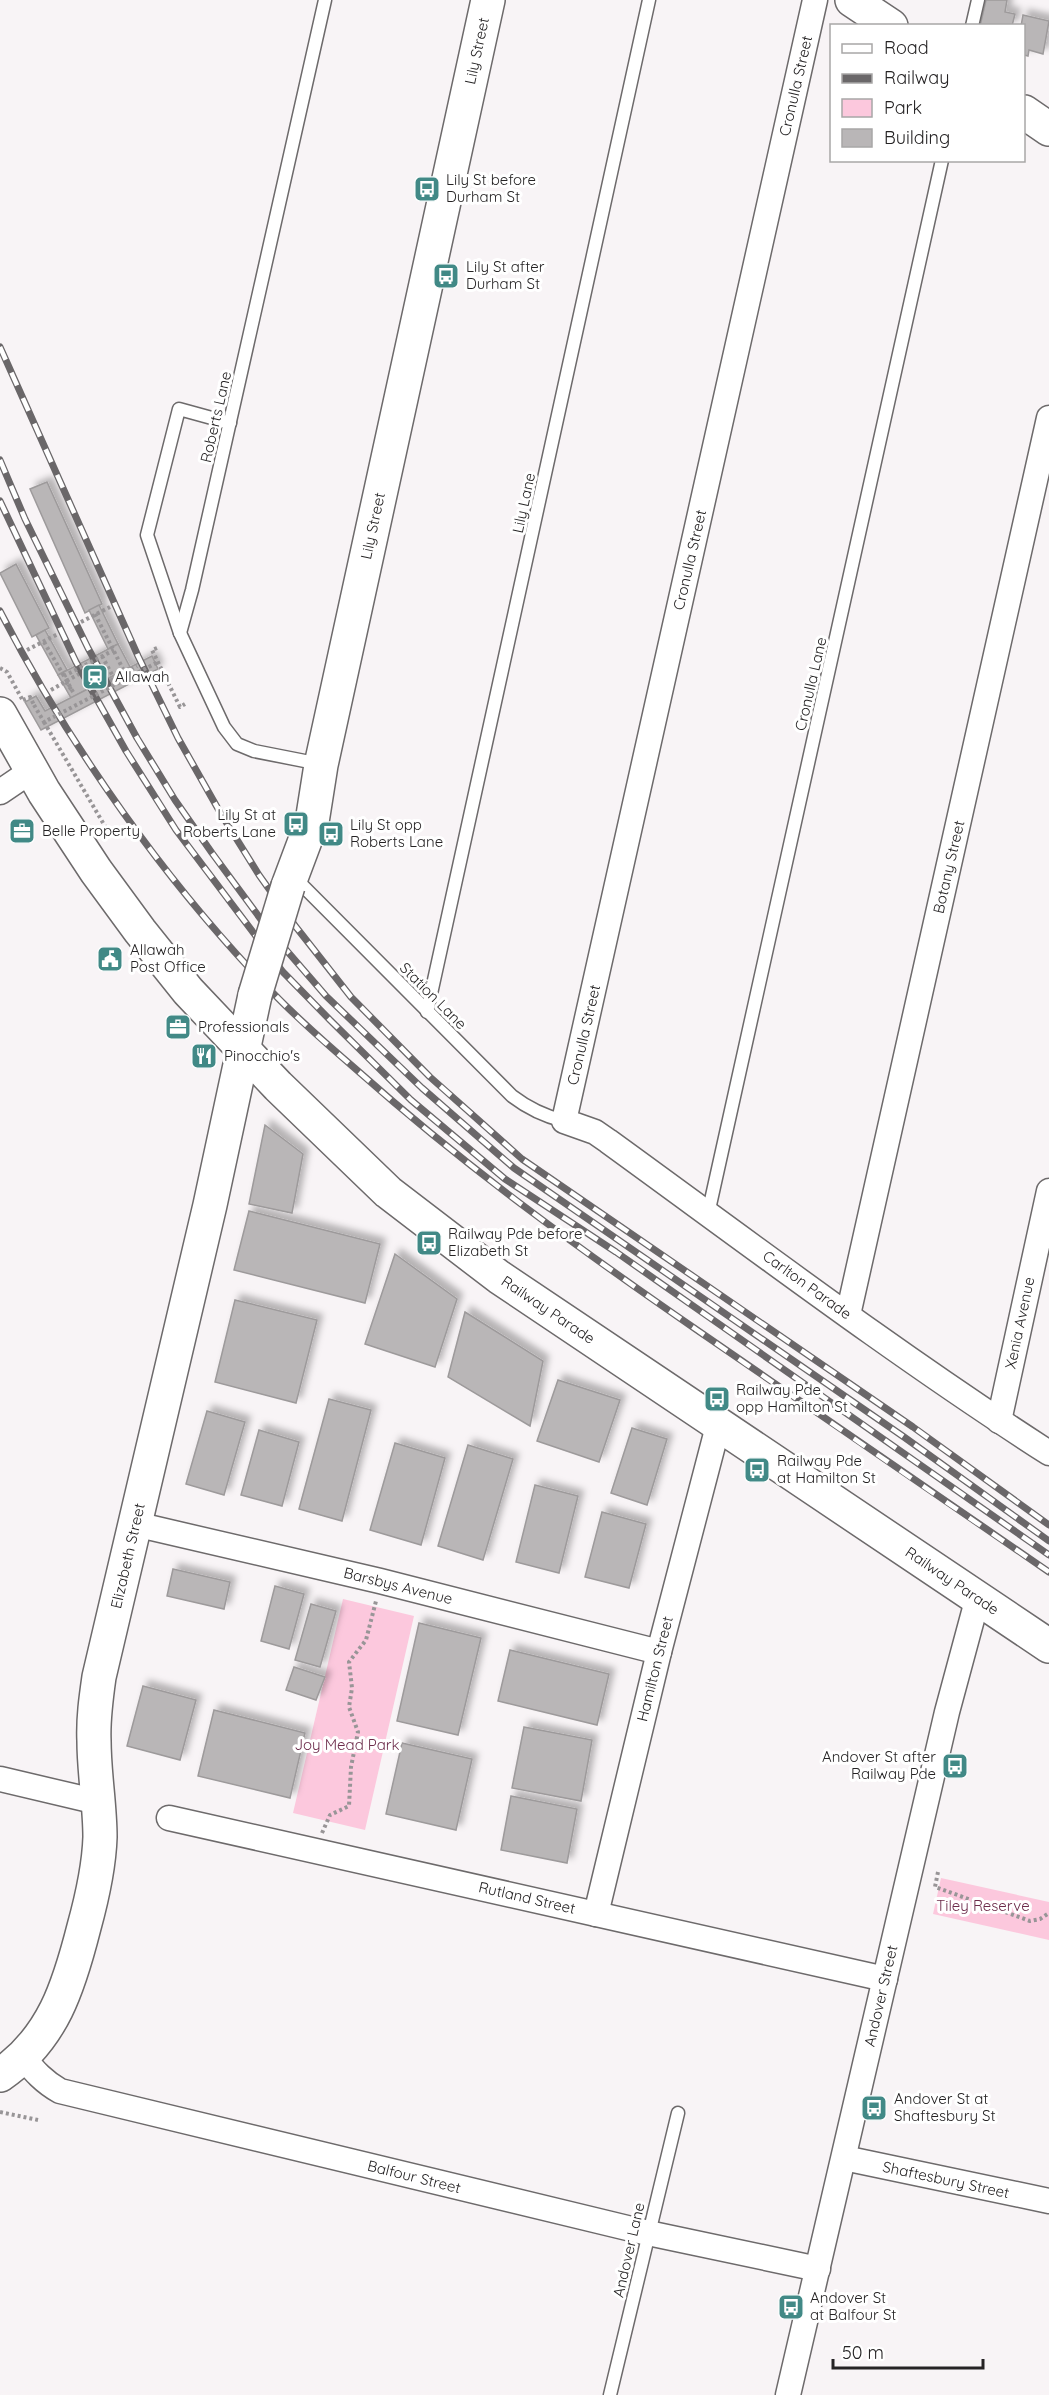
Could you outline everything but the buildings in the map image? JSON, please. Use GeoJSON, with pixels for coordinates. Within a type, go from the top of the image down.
{"type":"FeatureCollection","features":[{"type":"Feature","properties":{"kind":"main road","name":"Lily Street"},"geometry":{"type":"LineString","coordinates":[[242,1048],[255,995],[290,881],[312,822],[321,765],[488,0]]}},
{"type":"Feature","properties":{"kind":"main road"},"geometry":{"type":"LineString","coordinates":[[852,0],[888,24]]}},
{"type":"Feature","properties":{"kind":"main road"},"geometry":{"type":"LineString","coordinates":[[1025,113],[1049,129]]}},
{"type":"Feature","properties":{"kind":"main road","name":"Railway Parade"},"geometry":{"type":"LineString","coordinates":[[4,731],[84,852],[140,931],[188,991],[337,1145],[388,1191],[499,1277],[1049,1646]]}},
{"type":"Feature","properties":{"kind":"main road","name":"Elizabeth Street"},"geometry":{"type":"LineString","coordinates":[[12,2066],[41,2035],[58,2009],[70,1980],[97,1872],[100,1838],[94,1741],[99,1677],[236,1091],[242,1048]]}},
{"type":"Feature","properties":{"kind":"street","name":"Cronulla Street"},"geometry":{"type":"LineString","coordinates":[[564,1121],[815,0]]}},
{"type":"Feature","properties":{"kind":"street","name":"Botany Street"},"geometry":{"type":"LineString","coordinates":[[849,1315],[1049,418]]}},
{"type":"Feature","properties":{"kind":"street"},"geometry":{"type":"LineString","coordinates":[[1,789],[31,771]]}},
{"type":"Feature","properties":{"kind":"street","name":"Carlton Parade"},"geometry":{"type":"LineString","coordinates":[[564,1121],[602,1137],[849,1315],[1049,1453]]}},
{"type":"Feature","properties":{"kind":"street","name":"Xenia Avenue"},"geometry":{"type":"LineString","coordinates":[[999,1420],[1049,1191]]}},
{"type":"Feature","properties":{"kind":"street","name":"Hamilton Street"},"geometry":{"type":"LineString","coordinates":[[596,1914],[659,1652],[718,1426]]}},
{"type":"Feature","properties":{"kind":"street","name":"Barsbys Avenue"},"geometry":{"type":"LineString","coordinates":[[135,1524],[380,1581],[659,1652]]}},
{"type":"Feature","properties":{"kind":"street","name":"Andover Street"},"geometry":{"type":"LineString","coordinates":[[788,2395],[945,1723],[978,1597]]}},
{"type":"Feature","properties":{"kind":"street"},"geometry":{"type":"LineString","coordinates":[[0,1779],[98,1802]]}},
{"type":"Feature","properties":{"kind":"street","name":"Rutland Street"},"geometry":{"type":"LineString","coordinates":[[169,1818],[885,1979]]}},
{"type":"Feature","properties":{"kind":"street","name":"Balfour Street"},"geometry":{"type":"LineString","coordinates":[[12,2066],[60,2091],[648,2233],[818,2269]]}},
{"type":"Feature","properties":{"kind":"street","name":"Shaftesbury Street"},"geometry":{"type":"LineString","coordinates":[[844,2158],[1049,2201]]}},
{"type":"Feature","properties":{"kind":"lane","name":"Roberts Lane"},"geometry":{"type":"LineString","coordinates":[[180,633],[192,590],[325,0]]}},
{"type":"Feature","properties":{"kind":"lane","name":"Lily Lane"},"geometry":{"type":"LineString","coordinates":[[427,1012],[649,0]]}},
{"type":"Feature","properties":{"kind":"lane"},"geometry":{"type":"LineString","coordinates":[[972,24],[978,0]]}},
{"type":"Feature","properties":{"kind":"lane","name":"Cronulla Lane"},"geometry":{"type":"LineString","coordinates":[[708,1214],[942,162]]}},
{"type":"Feature","properties":{"kind":"lane"},"geometry":{"type":"LineString","coordinates":[[230,423],[179,409],[147,535],[180,633],[224,727],[237,744],[254,751],[321,765]]}},
{"type":"Feature","properties":{"kind":"lane","name":"Station Lane"},"geometry":{"type":"LineString","coordinates":[[290,881],[512,1096],[527,1107],[564,1121]]}},
{"type":"Feature","properties":{"kind":"lane","name":"Andover Lane"},"geometry":{"type":"LineString","coordinates":[[610,2395],[678,2113]]}},
{"type":"Feature","properties":{"kind":"path"},"geometry":{"type":"LineString","coordinates":[[81,622],[110,607]]}},
{"type":"Feature","properties":{"kind":"path"},"geometry":{"type":"LineString","coordinates":[[95,614],[125,673]]}},
{"type":"Feature","properties":{"kind":"path"},"geometry":{"type":"LineString","coordinates":[[27,650],[58,634]]}},
{"type":"Feature","properties":{"kind":"path"},"geometry":{"type":"LineString","coordinates":[[44,642],[73,692],[66,682]]}},
{"type":"Feature","properties":{"kind":"path"},"geometry":{"type":"LineString","coordinates":[[157,648],[152,650],[180,707],[185,704]]}},
{"type":"Feature","properties":{"kind":"path"},"geometry":{"type":"LineString","coordinates":[[64,676],[114,650]]}},
{"type":"Feature","properties":{"kind":"path"},"geometry":{"type":"LineString","coordinates":[[102,656],[117,684]]}},
{"type":"Feature","properties":{"kind":"path"},"geometry":{"type":"LineString","coordinates":[[44,722],[158,662]]}},
{"type":"Feature","properties":{"kind":"path"},"geometry":{"type":"LineString","coordinates":[[110,681],[137,666]]}},
{"type":"Feature","properties":{"kind":"path"},"geometry":{"type":"LineString","coordinates":[[0,668],[7,672],[23,700],[30,697],[106,828],[106,848]]}},
{"type":"Feature","properties":{"kind":"path"},"geometry":{"type":"LineString","coordinates":[[51,690],[79,674]]}},
{"type":"Feature","properties":{"kind":"path"},"geometry":{"type":"LineString","coordinates":[[316,1851],[324,1825],[330,1815],[349,1806],[351,1767],[358,1732],[350,1707],[352,1688],[349,1662],[369,1632],[380,1581]]}},
{"type":"Feature","properties":{"kind":"path"},"geometry":{"type":"LineString","coordinates":[[938,1872],[934,1887],[1030,1921],[1040,1919],[1049,1913]]}},
{"type":"Feature","properties":{"kind":"path"},"geometry":{"type":"LineString","coordinates":[[0,2112],[38,2120]]}},
{"type":"Feature","properties":{"kind":"green space","name":"Joy Mead Park"},"geometry":{"type":"Polygon","coordinates":[[[343,1599],[414,1616],[365,1830],[293,1813],[343,1599]]]}},
{"type":"Feature","properties":{"kind":"green space","name":"Tiley Reserve"},"geometry":{"type":"Polygon","coordinates":[[[941,1878],[1049,1902],[1049,1940],[933,1914],[941,1878]]]}},
{"type":"Feature","properties":{"kind":"railway"},"geometry":{"type":"LineString","coordinates":[[0,347],[138,656],[178,738],[259,875],[351,997],[430,1077],[522,1159],[913,1427],[1049,1525]]}},
{"type":"Feature","properties":{"kind":"railway"},"geometry":{"type":"LineString","coordinates":[[0,460],[25,519],[88,648],[137,738],[175,800],[212,853],[268,929],[326,996],[422,1088],[514,1168],[904,1437],[1049,1541]]}},
{"type":"Feature","properties":{"kind":"railway"},"geometry":{"type":"LineString","coordinates":[[0,501],[76,662],[126,751],[176,830],[283,972],[330,1020],[411,1100],[505,1179],[616,1252],[1049,1555]]}},
{"type":"Feature","properties":{"kind":"railway"},"geometry":{"type":"LineString","coordinates":[[0,611],[57,712],[123,812],[158,860],[234,951],[304,1023],[481,1174],[566,1237],[1049,1572]]}},
{"type":"Feature","properties":{"kind":"place","name":"Lily St before Durham St"},"geometry":{"type":"Point","coordinates":[427,189]}},
{"type":"Feature","properties":{"kind":"place","name":"Lily St after Durham St"},"geometry":{"type":"Point","coordinates":[446,276]}},
{"type":"Feature","properties":{"kind":"place","name":"Allawah"},"geometry":{"type":"Point","coordinates":[95,677]}},
{"type":"Feature","properties":{"kind":"place","name":"Lily St at Roberts Lane"},"geometry":{"type":"Point","coordinates":[296,824]}},
{"type":"Feature","properties":{"kind":"place","name":"Belle Property"},"geometry":{"type":"Point","coordinates":[22,831]}},
{"type":"Feature","properties":{"kind":"place","name":"Lily St opp Roberts Lane"},"geometry":{"type":"Point","coordinates":[331,834]}},
{"type":"Feature","properties":{"kind":"place","name":"Allawah Post Office"},"geometry":{"type":"Point","coordinates":[110,959]}},
{"type":"Feature","properties":{"kind":"place","name":"Professionals"},"geometry":{"type":"Point","coordinates":[178,1027]}},
{"type":"Feature","properties":{"kind":"place","name":"Pinocchio's"},"geometry":{"type":"Point","coordinates":[204,1056]}},
{"type":"Feature","properties":{"kind":"place","name":"Railway Pde before Elizabeth St"},"geometry":{"type":"Point","coordinates":[429,1243]}},
{"type":"Feature","properties":{"kind":"place","name":"Railway Pde opp Hamilton St"},"geometry":{"type":"Point","coordinates":[717,1399]}},
{"type":"Feature","properties":{"kind":"place","name":"Railway Pde at Hamilton St"},"geometry":{"type":"Point","coordinates":[757,1470]}},
{"type":"Feature","properties":{"kind":"place","name":"Andover St after Railway Pde"},"geometry":{"type":"Point","coordinates":[955,1766]}},
{"type":"Feature","properties":{"kind":"place","name":"Andover St at Shaftesbury St"},"geometry":{"type":"Point","coordinates":[874,2108]}},
{"type":"Feature","properties":{"kind":"place","name":"Andover St at Balfour St"},"geometry":{"type":"Point","coordinates":[791,2307]}}]}
